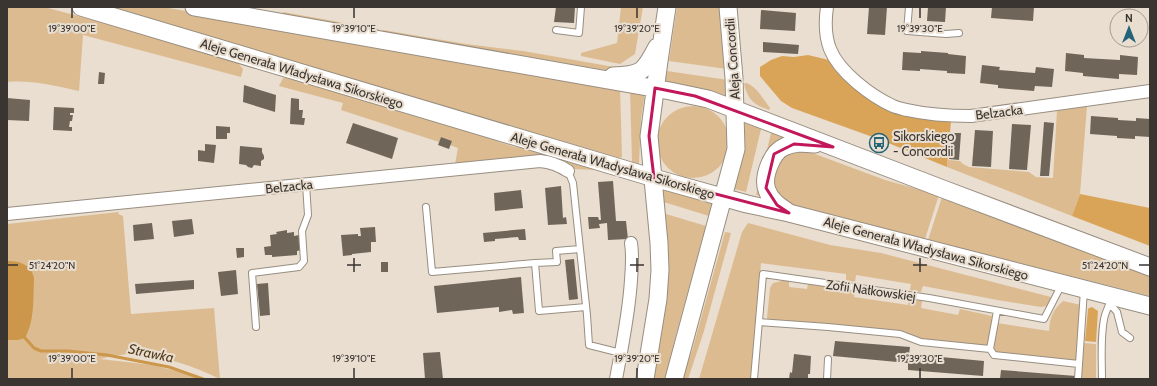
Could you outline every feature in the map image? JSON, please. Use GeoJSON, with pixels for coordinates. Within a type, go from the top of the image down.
{"type":"FeatureCollection","features":[{"type":"Feature","properties":{"kind":"main road","name":"Aleje Generała Władysława Sikorskiego"},"geometry":{"type":"LineString","coordinates":[[80,7],[654,178],[747,204],[789,213],[1084,289],[1111,300],[1150,306]]}},
{"type":"Feature","properties":{"kind":"main road"},"geometry":{"type":"LineString","coordinates":[[194,7],[655,88],[702,98],[1150,267]]}},
{"type":"Feature","properties":{"kind":"main road"},"geometry":{"type":"LineString","coordinates":[[645,379],[658,299],[660,270],[650,136],[655,88],[667,7]]}},
{"type":"Feature","properties":{"kind":"main road","name":"Aleja Concordii"},"geometry":{"type":"LineString","coordinates":[[674,379],[736,149],[728,7]]}},
{"type":"Feature","properties":{"kind":"main road"},"geometry":{"type":"LineString","coordinates":[[593,77],[627,75],[640,71],[648,64],[662,36]]}},
{"type":"Feature","properties":{"kind":"main road"},"geometry":{"type":"LineString","coordinates":[[789,213],[777,205],[766,188],[768,169],[774,154],[785,146],[794,144],[804,143],[833,147]]}},
{"type":"Feature","properties":{"kind":"street","name":"Belzacka"},"geometry":{"type":"LineString","coordinates":[[827,7],[826,26],[830,48],[838,63],[855,81],[871,94],[893,106],[920,113],[949,116],[971,116],[1150,91]]}},
{"type":"Feature","properties":{"kind":"street","name":"Belzacka"},"geometry":{"type":"LineString","coordinates":[[7,214],[540,161],[551,162],[568,171]]}},
{"type":"Feature","properties":{"kind":"street"},"geometry":{"type":"LineString","coordinates":[[616,379],[630,293],[633,253],[631,243]]}},
{"type":"Feature","properties":{"kind":"lane"},"geometry":{"type":"LineString","coordinates":[[556,30],[578,32],[581,7]]}},
{"type":"Feature","properties":{"kind":"lane"},"geometry":{"type":"LineString","coordinates":[[909,7],[907,31],[946,34],[959,32]]}},
{"type":"Feature","properties":{"kind":"lane"},"geometry":{"type":"LineString","coordinates":[[568,171],[573,183],[589,345],[621,353]]}},
{"type":"Feature","properties":{"kind":"lane"},"geometry":{"type":"LineString","coordinates":[[256,327],[252,273],[299,267],[304,261],[302,231],[308,215],[306,184]]}},
{"type":"Feature","properties":{"kind":"lane"},"geometry":{"type":"LineString","coordinates":[[426,207],[432,272],[557,262],[556,251],[580,250]]}},
{"type":"Feature","properties":{"kind":"lane"},"geometry":{"type":"LineString","coordinates":[[535,264],[539,311],[586,307]]}},
{"type":"Feature","properties":{"kind":"lane","name":"Zofii Nałkowskiej"},"geometry":{"type":"LineString","coordinates":[[754,379],[763,274],[929,298],[1044,319],[1063,284]]}},
{"type":"Feature","properties":{"kind":"lane"},"geometry":{"type":"LineString","coordinates":[[1078,379],[1084,289]]}},
{"type":"Feature","properties":{"kind":"lane"},"geometry":{"type":"LineString","coordinates":[[1111,300],[1117,312],[1122,332],[1130,338]]}},
{"type":"Feature","properties":{"kind":"lane"},"geometry":{"type":"LineString","coordinates":[[1102,379],[1105,316],[1111,300]]}},
{"type":"Feature","properties":{"kind":"lane"},"geometry":{"type":"LineString","coordinates":[[997,310],[990,349],[993,354],[998,356],[1079,364]]}},
{"type":"Feature","properties":{"kind":"lane"},"geometry":{"type":"LineString","coordinates":[[760,322],[900,334],[921,342],[990,349]]}},
{"type":"Feature","properties":{"kind":"lane"},"geometry":{"type":"LineString","coordinates":[[827,379],[828,359]]}},
{"type":"Feature","properties":{"kind":"highlighted area"},"geometry":{"type":"Polygon","coordinates":[[[655,88],[695,96],[833,147],[794,144],[774,154],[766,188],[777,205],[789,213],[654,178],[649,136],[655,88]]]}},
{"type":"Feature","properties":{"kind":"shaded area"},"geometry":{"type":"Polygon","coordinates":[[[7,7],[44,7],[221,54],[234,60],[241,66],[243,69],[241,77],[83,35],[79,91],[52,85],[7,82],[7,7]]]}},
{"type":"Feature","properties":{"kind":"shaded area"},"geometry":{"type":"Polygon","coordinates":[[[104,7],[163,7],[620,88],[622,157],[620,158],[491,120],[440,107],[104,7]]]}},
{"type":"Feature","properties":{"kind":"shaded area"},"geometry":{"type":"Polygon","coordinates":[[[621,7],[643,7],[635,54],[620,64],[581,56],[581,53],[617,43],[621,7]]]}},
{"type":"Feature","properties":{"kind":"shaded area"},"geometry":{"type":"Polygon","coordinates":[[[677,7],[721,7],[727,69],[669,61],[677,7]]]}},
{"type":"Feature","properties":{"kind":"shaded area"},"geometry":{"type":"Polygon","coordinates":[[[283,12],[378,29],[378,31],[284,17],[283,12]]]}},
{"type":"Feature","properties":{"kind":"shaded area"},"geometry":{"type":"Polygon","coordinates":[[[383,30],[466,44],[523,51],[620,68],[610,71],[506,53],[469,49],[383,32],[383,30]]]}},
{"type":"Feature","properties":{"kind":"shaded area"},"geometry":{"type":"Polygon","coordinates":[[[808,55],[829,60],[841,75],[860,92],[951,121],[947,167],[881,140],[792,108],[781,101],[760,76],[760,67],[771,60],[782,56],[794,57],[808,55]]]}},
{"type":"Feature","properties":{"kind":"shaded area"},"geometry":{"type":"Polygon","coordinates":[[[667,71],[728,80],[730,100],[665,84],[667,71]]]}},
{"type":"Feature","properties":{"kind":"shaded area"},"geometry":{"type":"Polygon","coordinates":[[[294,77],[479,133],[515,147],[530,149],[617,173],[613,175],[596,170],[574,169],[571,165],[560,160],[455,164],[458,148],[450,145],[452,141],[441,137],[439,142],[341,110],[343,103],[279,86],[283,78],[294,77]]]}},
{"type":"Feature","properties":{"kind":"shaded area"},"geometry":{"type":"Polygon","coordinates":[[[745,83],[752,86],[759,93],[770,108],[769,110],[755,104],[752,101],[746,90],[745,83]]]}},
{"type":"Feature","properties":{"kind":"shaded area"},"geometry":{"type":"Polygon","coordinates":[[[630,89],[645,92],[641,119],[639,164],[632,162],[630,89]]]}},
{"type":"Feature","properties":{"kind":"shaded area"},"geometry":{"type":"Polygon","coordinates":[[[693,106],[713,112],[723,122],[729,142],[723,162],[713,172],[693,178],[673,172],[663,162],[657,142],[663,122],[673,112],[693,106]]]}},
{"type":"Feature","properties":{"kind":"shaded area"},"geometry":{"type":"Polygon","coordinates":[[[1087,106],[1080,194],[1072,216],[947,167],[948,160],[960,161],[969,167],[1029,172],[1036,177],[1053,178],[1057,111],[1087,106]]]}},
{"type":"Feature","properties":{"kind":"shaded area"},"geometry":{"type":"Polygon","coordinates":[[[745,123],[761,129],[746,192],[734,189],[743,156],[745,123]]]}},
{"type":"Feature","properties":{"kind":"shaded area"},"geometry":{"type":"Polygon","coordinates":[[[771,133],[791,140],[778,145],[766,197],[756,195],[771,133]]]}},
{"type":"Feature","properties":{"kind":"shaded area"},"geometry":{"type":"Polygon","coordinates":[[[807,151],[885,180],[939,195],[925,239],[783,202],[770,181],[784,152],[807,151]]]}},
{"type":"Feature","properties":{"kind":"shaded area"},"geometry":{"type":"Polygon","coordinates":[[[660,186],[714,201],[709,216],[667,203],[662,203],[660,186]]]}},
{"type":"Feature","properties":{"kind":"shaded area"},"geometry":{"type":"Polygon","coordinates":[[[1080,194],[1150,208],[1150,246],[1072,216],[1080,194]]]}},
{"type":"Feature","properties":{"kind":"shaded area"},"geometry":{"type":"Polygon","coordinates":[[[942,197],[1150,275],[1150,296],[928,240],[942,197]]]}},
{"type":"Feature","properties":{"kind":"shaded area"},"geometry":{"type":"Polygon","coordinates":[[[119,212],[118,214],[123,216],[131,314],[214,308],[220,379],[190,366],[158,357],[133,354],[118,355],[100,359],[152,365],[184,373],[200,379],[7,379],[7,224],[119,212]]]}},
{"type":"Feature","properties":{"kind":"shaded area"},"geometry":{"type":"Polygon","coordinates":[[[664,214],[706,226],[674,342],[668,379],[650,379],[664,214]]]}},
{"type":"Feature","properties":{"kind":"shaded area"},"geometry":{"type":"Polygon","coordinates":[[[748,223],[830,245],[881,253],[1051,297],[1047,306],[1041,307],[923,286],[921,292],[910,290],[911,284],[856,275],[855,282],[846,280],[846,274],[761,263],[752,379],[699,379],[742,232],[748,223]]]}},
{"type":"Feature","properties":{"kind":"shaded area"},"geometry":{"type":"Polygon","coordinates":[[[725,232],[731,233],[704,331],[688,379],[681,379],[692,351],[725,232]]]}},
{"type":"Feature","properties":{"kind":"shaded area"},"geometry":{"type":"Polygon","coordinates":[[[7,261],[24,264],[30,269],[34,278],[33,309],[30,324],[25,338],[18,340],[7,340],[7,261]]]}},
{"type":"Feature","properties":{"kind":"shaded area"},"geometry":{"type":"Polygon","coordinates":[[[786,280],[789,281],[789,287],[807,289],[808,284],[855,290],[854,297],[908,305],[909,299],[922,301],[921,308],[958,315],[960,309],[992,316],[988,346],[919,340],[904,331],[769,320],[767,318],[770,288],[773,283],[786,280]]]}},
{"type":"Feature","properties":{"kind":"shaded area"},"geometry":{"type":"Polygon","coordinates":[[[1063,301],[1081,305],[1077,361],[997,354],[994,350],[997,323],[1049,331],[1052,314],[1063,301]]]}},
{"type":"Feature","properties":{"kind":"shaded area"},"geometry":{"type":"Polygon","coordinates":[[[1092,307],[1098,311],[1096,342],[1085,341],[1088,309],[1092,307]]]}},
{"type":"Feature","properties":{"kind":"shaded area"},"geometry":{"type":"Polygon","coordinates":[[[1084,343],[1096,344],[1096,379],[1081,379],[1084,343]]]}},
{"type":"Feature","properties":{"kind":"building"},"geometry":{"type":"Polygon","coordinates":[[[556,7],[575,7],[574,23],[554,22],[556,7]]]}},
{"type":"Feature","properties":{"kind":"building"},"geometry":{"type":"Polygon","coordinates":[[[869,7],[887,7],[885,35],[867,34],[869,7]]]}},
{"type":"Feature","properties":{"kind":"building"},"geometry":{"type":"Polygon","coordinates":[[[928,7],[946,7],[945,22],[927,21],[928,7]]]}},
{"type":"Feature","properties":{"kind":"building"},"geometry":{"type":"Polygon","coordinates":[[[992,7],[1034,7],[1033,21],[991,18],[992,7]]]}},
{"type":"Feature","properties":{"kind":"building"},"geometry":{"type":"Polygon","coordinates":[[[761,10],[796,13],[795,31],[760,29],[761,10]]]}},
{"type":"Feature","properties":{"kind":"building"},"geometry":{"type":"Polygon","coordinates":[[[763,42],[799,45],[798,54],[763,52],[763,42]]]}},
{"type":"Feature","properties":{"kind":"building"},"geometry":{"type":"Polygon","coordinates":[[[921,51],[966,56],[965,74],[920,69],[920,71],[902,70],[903,52],[921,53],[921,51]]]}},
{"type":"Feature","properties":{"kind":"building"},"geometry":{"type":"Polygon","coordinates":[[[1066,53],[1084,55],[1084,58],[1120,60],[1120,55],[1138,57],[1137,75],[1119,74],[1119,79],[1083,76],[1083,73],[1065,71],[1066,53]]]}},
{"type":"Feature","properties":{"kind":"building"},"geometry":{"type":"Polygon","coordinates":[[[982,65],[1000,67],[999,70],[1035,73],[1036,67],[1054,69],[1052,87],[1035,86],[1034,91],[998,88],[998,85],[980,83],[982,65]]]}},
{"type":"Feature","properties":{"kind":"building"},"geometry":{"type":"Polygon","coordinates":[[[99,72],[105,73],[104,84],[98,84],[99,72]]]}},
{"type":"Feature","properties":{"kind":"building"},"geometry":{"type":"Polygon","coordinates":[[[244,85],[276,95],[275,112],[243,102],[244,85]]]}},
{"type":"Feature","properties":{"kind":"building"},"geometry":{"type":"Polygon","coordinates":[[[7,98],[30,100],[29,121],[7,120],[7,98]]]}},
{"type":"Feature","properties":{"kind":"building"},"geometry":{"type":"Polygon","coordinates":[[[291,98],[299,99],[299,110],[303,110],[302,118],[305,118],[304,125],[290,124],[291,98]]]}},
{"type":"Feature","properties":{"kind":"building"},"geometry":{"type":"Polygon","coordinates":[[[54,107],[74,108],[74,113],[70,113],[70,115],[73,115],[69,127],[72,127],[72,131],[53,130],[54,107]]]}},
{"type":"Feature","properties":{"kind":"building"},"geometry":{"type":"Polygon","coordinates":[[[1091,116],[1136,121],[1136,118],[1150,119],[1150,137],[1135,136],[1135,139],[1090,134],[1091,116]]]}},
{"type":"Feature","properties":{"kind":"building"},"geometry":{"type":"Polygon","coordinates":[[[1044,122],[1054,123],[1049,176],[1040,176],[1044,122]]]}},
{"type":"Feature","properties":{"kind":"building"},"geometry":{"type":"Polygon","coordinates":[[[353,123],[398,138],[392,159],[346,143],[353,123]]]}},
{"type":"Feature","properties":{"kind":"building"},"geometry":{"type":"Polygon","coordinates":[[[1012,124],[1031,125],[1027,170],[1009,169],[1012,124]]]}},
{"type":"Feature","properties":{"kind":"building"},"geometry":{"type":"Polygon","coordinates":[[[216,126],[230,127],[230,133],[227,133],[227,139],[216,139],[216,126]]]}},
{"type":"Feature","properties":{"kind":"building"},"geometry":{"type":"Polygon","coordinates":[[[975,130],[993,131],[991,167],[972,166],[975,130]]]}},
{"type":"Feature","properties":{"kind":"building"},"geometry":{"type":"Polygon","coordinates":[[[952,133],[961,133],[959,160],[949,159],[952,133]]]}},
{"type":"Feature","properties":{"kind":"building"},"geometry":{"type":"Polygon","coordinates":[[[441,137],[452,141],[449,149],[438,145],[441,137]]]}},
{"type":"Feature","properties":{"kind":"building"},"geometry":{"type":"Polygon","coordinates":[[[205,144],[216,145],[214,163],[198,161],[198,150],[205,151],[205,144]]]}},
{"type":"Feature","properties":{"kind":"building"},"geometry":{"type":"Polygon","coordinates":[[[240,146],[262,148],[264,159],[261,161],[261,166],[254,165],[252,168],[239,164],[240,146]]]}},
{"type":"Feature","properties":{"kind":"building"},"geometry":{"type":"Polygon","coordinates":[[[613,181],[616,221],[626,221],[628,239],[608,240],[607,223],[599,224],[600,228],[589,229],[588,217],[598,217],[599,220],[601,220],[598,182],[613,181]]]}},
{"type":"Feature","properties":{"kind":"building"},"geometry":{"type":"Polygon","coordinates":[[[561,186],[563,218],[566,217],[567,224],[548,225],[545,188],[561,186]]]}},
{"type":"Feature","properties":{"kind":"building"},"geometry":{"type":"Polygon","coordinates":[[[521,190],[523,208],[495,211],[494,193],[521,190]]]}},
{"type":"Feature","properties":{"kind":"building"},"geometry":{"type":"Polygon","coordinates":[[[192,219],[194,234],[174,237],[172,221],[192,219]]]}},
{"type":"Feature","properties":{"kind":"building"},"geometry":{"type":"Polygon","coordinates":[[[152,223],[154,239],[134,241],[133,225],[152,223]]]}},
{"type":"Feature","properties":{"kind":"building"},"geometry":{"type":"Polygon","coordinates":[[[375,227],[376,242],[371,242],[371,252],[343,256],[341,235],[358,234],[358,236],[361,236],[360,228],[375,227]]]}},
{"type":"Feature","properties":{"kind":"building"},"geometry":{"type":"Polygon","coordinates":[[[525,229],[526,240],[519,240],[518,237],[495,239],[495,241],[484,242],[483,233],[525,229]]]}},
{"type":"Feature","properties":{"kind":"building"},"geometry":{"type":"Polygon","coordinates":[[[287,230],[287,233],[294,232],[294,236],[299,235],[301,250],[297,251],[297,255],[272,257],[272,255],[265,255],[264,247],[271,246],[270,235],[287,230]]]}},
{"type":"Feature","properties":{"kind":"building"},"geometry":{"type":"Polygon","coordinates":[[[236,248],[244,248],[244,257],[237,258],[236,248]]]}},
{"type":"Feature","properties":{"kind":"building"},"geometry":{"type":"Polygon","coordinates":[[[574,259],[578,299],[569,300],[565,260],[574,259]]]}},
{"type":"Feature","properties":{"kind":"building"},"geometry":{"type":"Polygon","coordinates":[[[381,262],[388,262],[388,272],[381,272],[381,262]]]}},
{"type":"Feature","properties":{"kind":"building"},"geometry":{"type":"Polygon","coordinates":[[[236,270],[238,294],[221,296],[218,272],[236,270]]]}},
{"type":"Feature","properties":{"kind":"building"},"geometry":{"type":"Polygon","coordinates":[[[521,277],[524,313],[513,314],[512,310],[499,312],[499,307],[437,313],[434,286],[521,277]]]}},
{"type":"Feature","properties":{"kind":"building"},"geometry":{"type":"Polygon","coordinates":[[[194,280],[194,289],[136,294],[135,284],[194,280]]]}},
{"type":"Feature","properties":{"kind":"building"},"geometry":{"type":"Polygon","coordinates":[[[268,283],[270,315],[260,316],[257,284],[268,283]]]}},
{"type":"Feature","properties":{"kind":"building"},"geometry":{"type":"Polygon","coordinates":[[[835,341],[910,347],[909,354],[984,361],[983,376],[908,370],[908,363],[833,356],[835,341]]]}},
{"type":"Feature","properties":{"kind":"building"},"geometry":{"type":"Polygon","coordinates":[[[440,352],[443,379],[425,379],[423,353],[440,352]]]}},
{"type":"Feature","properties":{"kind":"building"},"geometry":{"type":"Polygon","coordinates":[[[794,354],[811,356],[810,374],[808,374],[808,379],[789,379],[790,372],[792,373],[794,354]]]}},
{"type":"Feature","properties":{"kind":"building"},"geometry":{"type":"Polygon","coordinates":[[[1001,370],[1076,376],[1076,379],[1000,379],[1001,370]]]}},
{"type":"Feature","properties":{"kind":"waterway","name":"Strawka"},"geometry":{"type":"LineString","coordinates":[[25,338],[34,348],[41,351],[68,351],[107,355],[169,367],[203,379]]}},
{"type":"Feature","properties":{"kind":"place","name":"Sikorskiego - Concordii"},"geometry":{"type":"Point","coordinates":[879,143]}}]}
